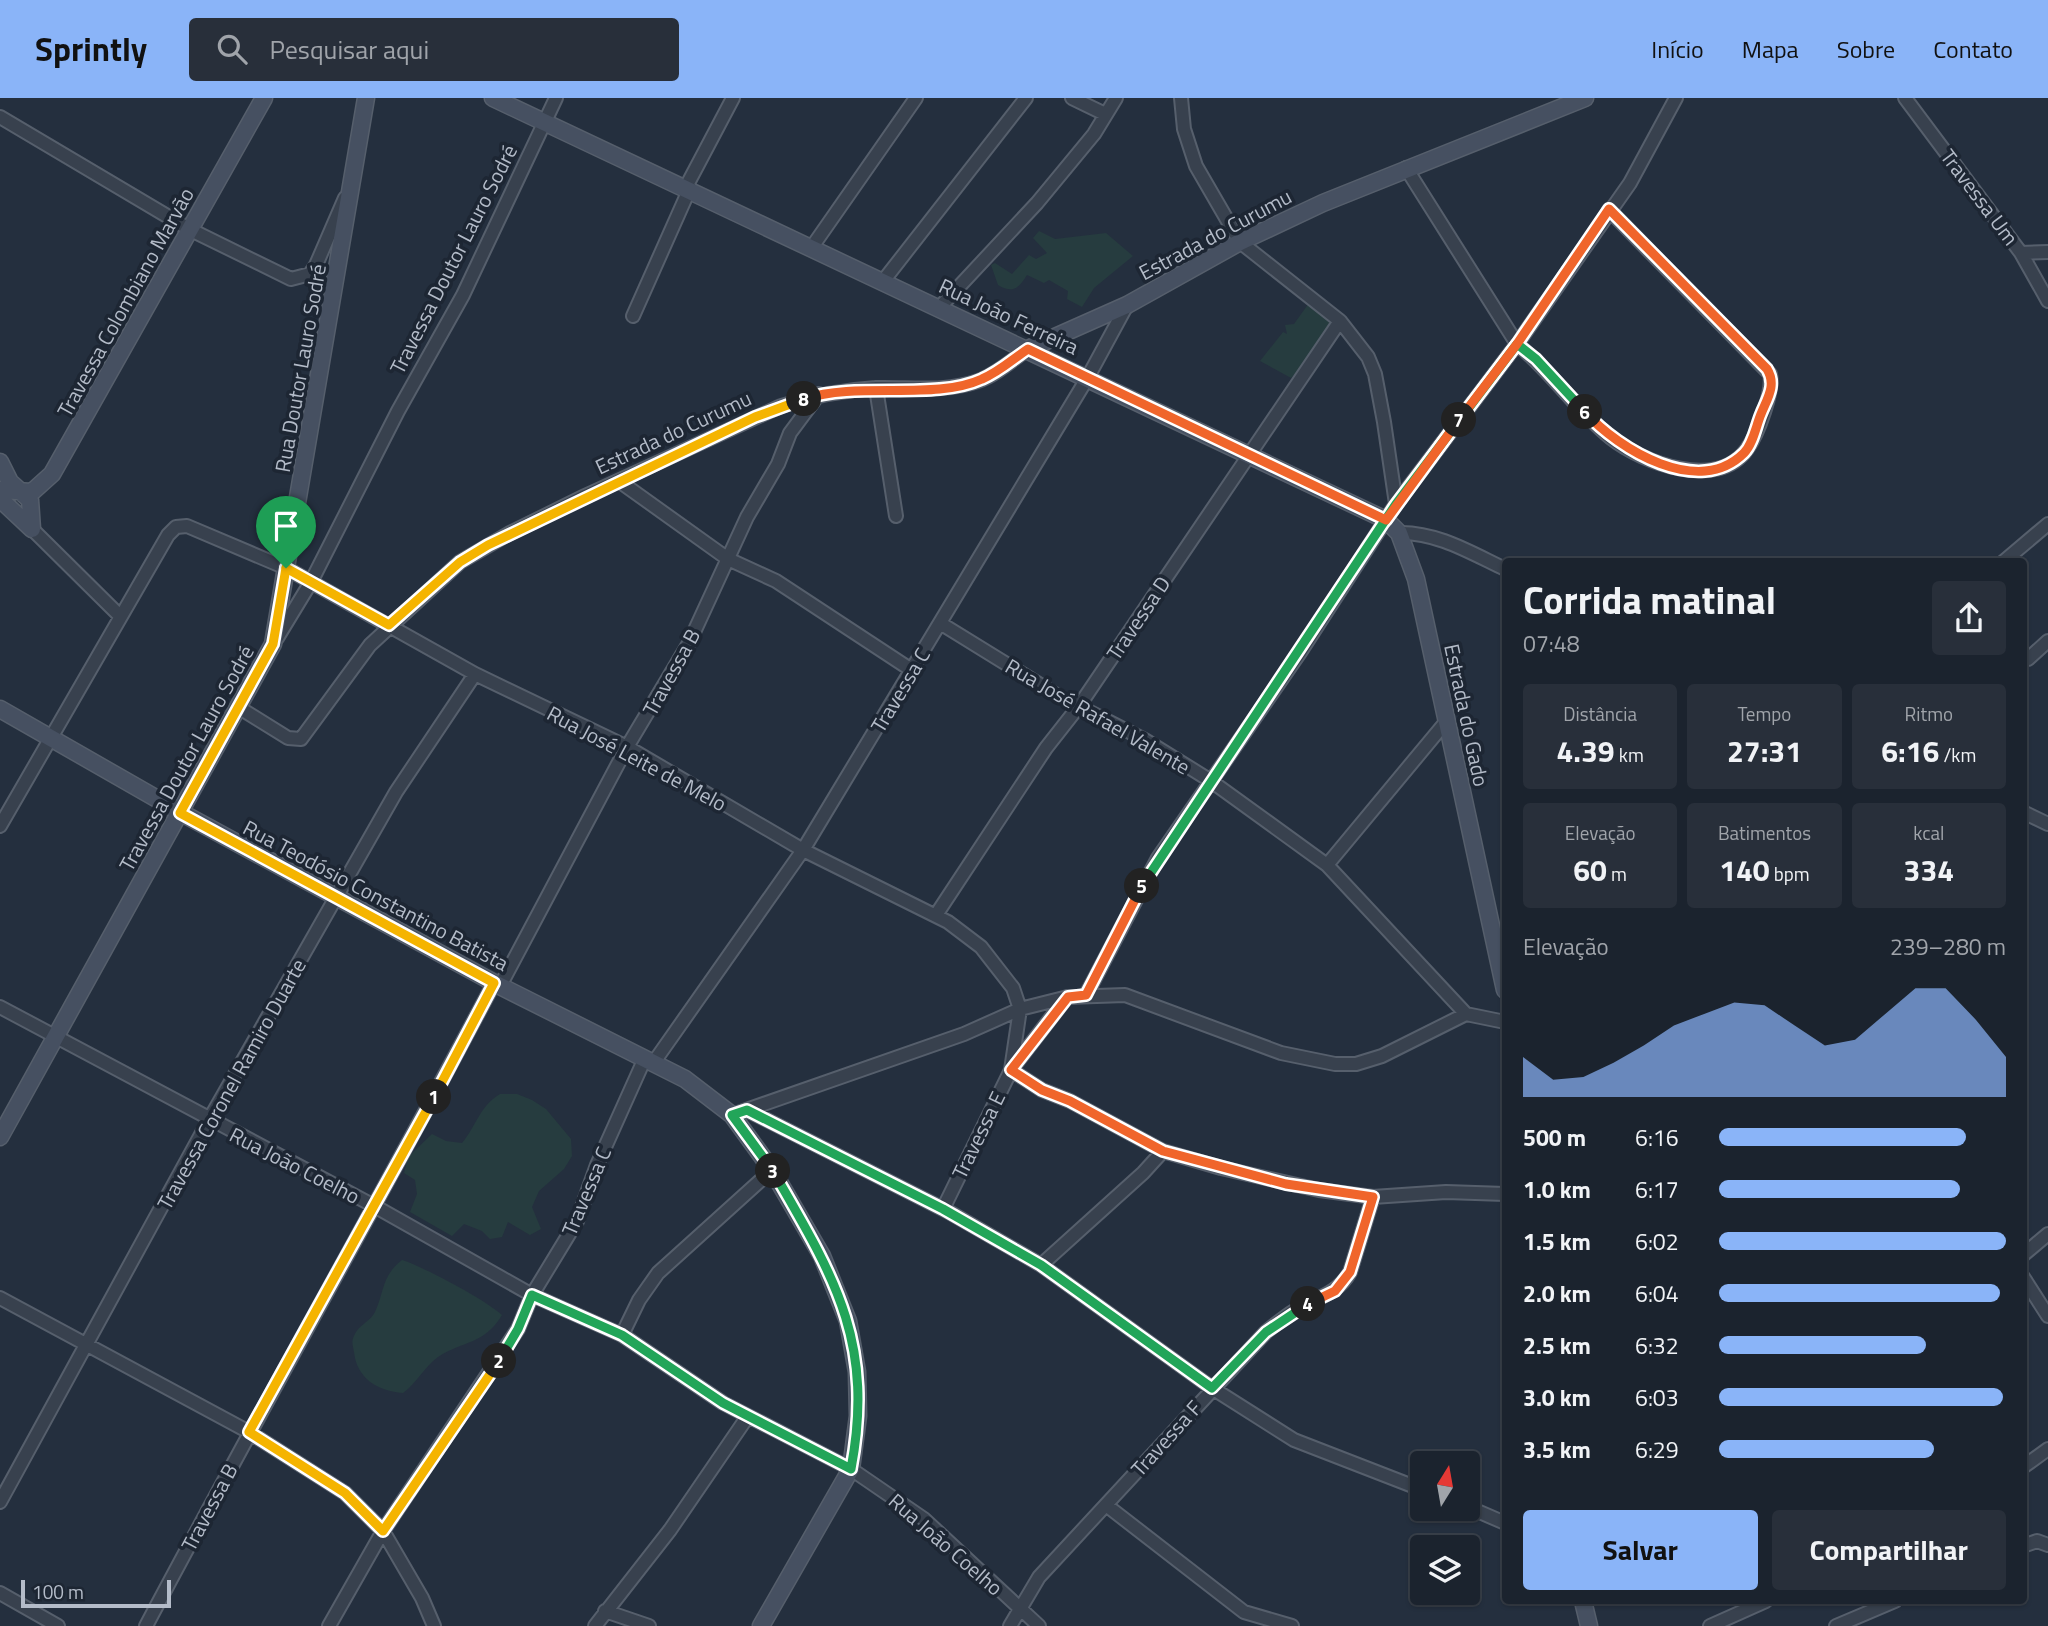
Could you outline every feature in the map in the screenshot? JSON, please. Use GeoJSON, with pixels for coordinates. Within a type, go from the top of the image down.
{"type":"FeatureCollection","features":[{"type":"Feature","properties":{"kind":"street","name":"Rua Doutor Lauro Sodré"},"geometry":{"type":"LineString","coordinates":[[273,644],[366,98]]}},
{"type":"Feature","properties":{"kind":"street","name":"Rua João Ferreira"},"geometry":{"type":"LineString","coordinates":[[493,98],[884,280],[1386,520],[1399,533]]}},
{"type":"Feature","properties":{"kind":"street","name":"Travessa Doutor Lauro Sodré"},"geometry":{"type":"LineString","coordinates":[[0,1137],[273,644],[311,582],[392,423],[463,295],[556,98]]}},
{"type":"Feature","properties":{"kind":"street"},"geometry":{"type":"LineString","coordinates":[[633,316],[688,188],[733,98]]}},
{"type":"Feature","properties":{"kind":"street"},"geometry":{"type":"LineString","coordinates":[[812,247],[916,98]]}},
{"type":"Feature","properties":{"kind":"street"},"geometry":{"type":"LineString","coordinates":[[884,280],[1026,98]]}},
{"type":"Feature","properties":{"kind":"street"},"geometry":{"type":"LineString","coordinates":[[1072,98],[1105,114]]}},
{"type":"Feature","properties":{"kind":"street"},"geometry":{"type":"LineString","coordinates":[[940,307],[1037,202],[1094,134],[1116,98]]}},
{"type":"Feature","properties":{"kind":"street"},"geometry":{"type":"LineString","coordinates":[[1181,98],[1184,129],[1196,166],[1240,242],[1340,321],[1368,357],[1375,374],[1396,504]]}},
{"type":"Feature","properties":{"kind":"street","name":"Estrada do Curumu"},"geometry":{"type":"LineString","coordinates":[[239,707],[288,738],[301,739],[370,645],[389,625],[460,562],[488,545],[755,417],[819,394],[876,388],[930,390],[969,384],[996,372],[1028,349],[1127,305],[1240,242],[1323,203],[1585,98]]}},
{"type":"Feature","properties":{"kind":"street"},"geometry":{"type":"LineString","coordinates":[[1086,995],[1158,858],[1396,504],[1517,344],[1653,143],[1676,98]]}},
{"type":"Feature","properties":{"kind":"street","name":"Travessa Um"},"geometry":{"type":"LineString","coordinates":[[1905,98],[2021,253],[2048,301]]}},
{"type":"Feature","properties":{"kind":"street","name":"Travessa Colombiano Marvão"},"geometry":{"type":"LineString","coordinates":[[26,494],[45,483],[61,460],[262,99]]}},
{"type":"Feature","properties":{"kind":"street"},"geometry":{"type":"LineString","coordinates":[[0,117],[189,229],[291,279],[310,274],[316,265],[353,178]]}},
{"type":"Feature","properties":{"kind":"street"},"geometry":{"type":"LineString","coordinates":[[1406,168],[1517,344],[1536,359],[1613,440],[1674,468],[1700,473],[1728,465],[1747,451],[1772,386],[1770,374],[1609,209]]}},
{"type":"Feature","properties":{"kind":"street"},"geometry":{"type":"LineString","coordinates":[[2021,253],[2048,252]]}},
{"type":"Feature","properties":{"kind":"street","name":"Travessa C"},"geometry":{"type":"LineString","coordinates":[[329,1626],[383,1531],[518,1329],[532,1295],[577,1221],[607,1141],[649,1060],[803,850],[1088,377],[1127,305]]}},
{"type":"Feature","properties":{"kind":"street","name":"Travessa D"},"geometry":{"type":"LineString","coordinates":[[936,915],[1046,748],[1079,706],[1247,454],[1340,321]]}},
{"type":"Feature","properties":{"kind":"street"},"geometry":{"type":"LineString","coordinates":[[876,388],[896,516]]}},
{"type":"Feature","properties":{"kind":"street","name":"Travessa B"},"geometry":{"type":"LineString","coordinates":[[146,1626],[249,1432],[376,1207],[627,747],[689,643],[747,517],[778,464],[790,433],[819,394]]}},
{"type":"Feature","properties":{"kind":"street"},"geometry":{"type":"LineString","coordinates":[[0,462],[10,482],[26,494],[32,507],[32,529]]}},
{"type":"Feature","properties":{"kind":"street"},"geometry":{"type":"LineString","coordinates":[[619,481],[728,559],[776,581],[913,671]]}},
{"type":"Feature","properties":{"kind":"street"},"geometry":{"type":"LineString","coordinates":[[0,490],[26,494]]}},
{"type":"Feature","properties":{"kind":"street"},"geometry":{"type":"LineString","coordinates":[[0,499],[120,616],[0,826]]}},
{"type":"Feature","properties":{"kind":"street"},"geometry":{"type":"LineString","coordinates":[[2008,558],[2048,524]]}},
{"type":"Feature","properties":{"kind":"street","name":"Rua José Leite de Melo"},"geometry":{"type":"LineString","coordinates":[[120,616],[168,535],[176,527],[187,526],[286,568],[475,674],[627,747],[803,850],[936,915],[981,947],[996,962],[1013,988],[1020,1009]]}},
{"type":"Feature","properties":{"kind":"street"},"geometry":{"type":"LineString","coordinates":[[1399,533],[1434,537],[1502,568]]}},
{"type":"Feature","properties":{"kind":"street","name":"Estrada do Gado"},"geometry":{"type":"LineString","coordinates":[[1399,533],[1419,591],[1445,723],[1502,977]]}},
{"type":"Feature","properties":{"kind":"street","name":"Rua José Rafael Valente"},"geometry":{"type":"LineString","coordinates":[[940,623],[1079,706],[1145,740],[1211,780],[1326,865],[1466,1014]]}},
{"type":"Feature","properties":{"kind":"street"},"geometry":{"type":"LineString","coordinates":[[2028,659],[2048,642]]}},
{"type":"Feature","properties":{"kind":"street","name":"Travessa Coronel Ramiro Duarte"},"geometry":{"type":"LineString","coordinates":[[0,1502],[209,1120],[426,742],[475,674]]}},
{"type":"Feature","properties":{"kind":"street","name":"Rua Teodósio Constantino Batista"},"geometry":{"type":"LineString","coordinates":[[0,709],[180,813],[497,984],[685,1079],[740,1113],[943,1209],[1041,1265],[1212,1388],[1294,1440],[1410,1485]]}},
{"type":"Feature","properties":{"kind":"street"},"geometry":{"type":"LineString","coordinates":[[1326,865],[1445,723]]}},
{"type":"Feature","properties":{"kind":"street"},"geometry":{"type":"LineString","coordinates":[[2027,814],[2048,824]]}},
{"type":"Feature","properties":{"kind":"street"},"geometry":{"type":"LineString","coordinates":[[761,1626],[851,1469],[858,1416],[855,1346],[840,1295],[822,1256],[740,1113],[964,1034],[1020,1009],[1068,997],[1125,995],[1281,1053],[1335,1064],[1356,1064],[1382,1056],[1466,1014],[1502,1021]]}},
{"type":"Feature","properties":{"kind":"street","name":"Travessa E"},"geometry":{"type":"LineString","coordinates":[[943,1209],[1011,1070],[1068,997]]}},
{"type":"Feature","properties":{"kind":"street","name":"Rua João Coelho"},"geometry":{"type":"LineString","coordinates":[[0,1007],[55,1039],[376,1207],[532,1295],[622,1335],[723,1403],[851,1469],[924,1519],[1039,1626]]}},
{"type":"Feature","properties":{"kind":"street"},"geometry":{"type":"LineString","coordinates":[[1020,1009],[1011,1070],[1042,1090],[1070,1101],[1163,1151],[1286,1184],[1373,1197],[1446,1192],[1502,1194]]}},
{"type":"Feature","properties":{"kind":"street"},"geometry":{"type":"LineString","coordinates":[[1041,1265],[1143,1173],[1163,1151]]}},
{"type":"Feature","properties":{"kind":"street"},"geometry":{"type":"LineString","coordinates":[[622,1335],[639,1300],[658,1273],[772,1170]]}},
{"type":"Feature","properties":{"kind":"street","name":"Travessa F"},"geometry":{"type":"LineString","coordinates":[[1010,1626],[1039,1577],[1266,1332],[1295,1310],[1335,1291],[1344,1283],[1350,1272],[1373,1197]]}},
{"type":"Feature","properties":{"kind":"street"},"geometry":{"type":"LineString","coordinates":[[2027,1252],[2048,1234]]}},
{"type":"Feature","properties":{"kind":"street"},"geometry":{"type":"LineString","coordinates":[[2027,1283],[2048,1316]]}},
{"type":"Feature","properties":{"kind":"street"},"geometry":{"type":"LineString","coordinates":[[0,1298],[249,1432],[345,1493],[383,1531],[422,1598],[434,1626]]}},
{"type":"Feature","properties":{"kind":"street"},"geometry":{"type":"LineString","coordinates":[[596,1626],[670,1530],[748,1416]]}},
{"type":"Feature","properties":{"kind":"street"},"geometry":{"type":"LineString","coordinates":[[2027,1464],[2048,1449]]}},
{"type":"Feature","properties":{"kind":"street"},"geometry":{"type":"LineString","coordinates":[[1106,1505],[1244,1612],[1292,1626]]}},
{"type":"Feature","properties":{"kind":"street"},"geometry":{"type":"LineString","coordinates":[[1480,1512],[1502,1522]]}},
{"type":"Feature","properties":{"kind":"street"},"geometry":{"type":"LineString","coordinates":[[2027,1545],[2037,1541],[2048,1545]]}},
{"type":"Feature","properties":{"kind":"street"},"geometry":{"type":"LineString","coordinates":[[0,1593],[58,1626]]}},
{"type":"Feature","properties":{"kind":"street"},"geometry":{"type":"LineString","coordinates":[[1584,1604],[1589,1626]]}},
{"type":"Feature","properties":{"kind":"street"},"geometry":{"type":"LineString","coordinates":[[1710,1626],[1759,1604]]}},
{"type":"Feature","properties":{"kind":"street"},"geometry":{"type":"LineString","coordinates":[[1836,1626],[1888,1604]]}},
{"type":"Feature","properties":{"kind":"street"},"geometry":{"type":"LineString","coordinates":[[606,1611],[649,1626]]}},
{"type":"Feature","properties":{"kind":"green space"},"geometry":{"type":"Polygon","coordinates":[[[1039,231],[1055,239],[1106,233],[1133,256],[1094,288],[1082,307],[1067,299],[1068,291],[1049,280],[1044,283],[1027,275],[1015,288],[1008,289],[998,285],[991,265],[995,263],[1012,274],[1029,255],[1036,259],[1047,253],[1033,238],[1039,231]]]}},
{"type":"Feature","properties":{"kind":"green space"},"geometry":{"type":"Polygon","coordinates":[[[1309,303],[1333,322],[1303,363],[1306,367],[1300,375],[1295,374],[1291,378],[1260,361],[1283,332],[1287,334],[1285,325],[1294,324],[1309,303]]]}},
{"type":"Feature","properties":{"kind":"green space"},"geometry":{"type":"Polygon","coordinates":[[[500,1094],[517,1094],[546,1109],[571,1139],[572,1156],[564,1169],[539,1191],[532,1207],[541,1229],[530,1235],[508,1222],[502,1237],[490,1239],[482,1231],[464,1224],[452,1236],[410,1212],[417,1194],[415,1180],[404,1173],[408,1157],[432,1134],[446,1141],[462,1143],[483,1110],[500,1094]]]}},
{"type":"Feature","properties":{"kind":"green space"},"geometry":{"type":"Polygon","coordinates":[[[402,1260],[453,1284],[502,1315],[481,1337],[438,1357],[403,1393],[385,1390],[364,1376],[359,1370],[352,1342],[358,1329],[375,1312],[390,1272],[402,1260]]]}},
{"type":"Feature","properties":{"kind":"route"},"geometry":{"type":"LineString","coordinates":[[286,568],[273,644],[180,813],[494,983],[376,1207],[249,1432],[345,1493],[366,1511],[383,1531],[502,1356],[518,1329],[532,1295],[622,1335],[723,1403],[851,1469],[858,1416],[855,1346],[848,1321],[840,1295],[822,1256],[772,1170],[732,1115],[747,1110],[943,1209],[1041,1265],[1212,1388],[1266,1332],[1295,1310],[1335,1291],[1344,1283],[1350,1272],[1373,1197],[1286,1184],[1163,1151],[1070,1101],[1032,1085],[1011,1070],[1042,1026],[1068,997],[1086,995],[1158,858],[1301,651],[1386,520],[1396,504],[1517,344],[1536,359],[1613,440],[1687,472],[1700,473],[1728,465],[1747,451],[1772,386],[1767,369],[1609,209],[1517,344],[1386,520],[1028,349],[996,372],[969,384],[930,390],[876,388],[819,394],[755,417],[585,496],[488,545],[460,562],[389,625],[286,568]]}}]}
